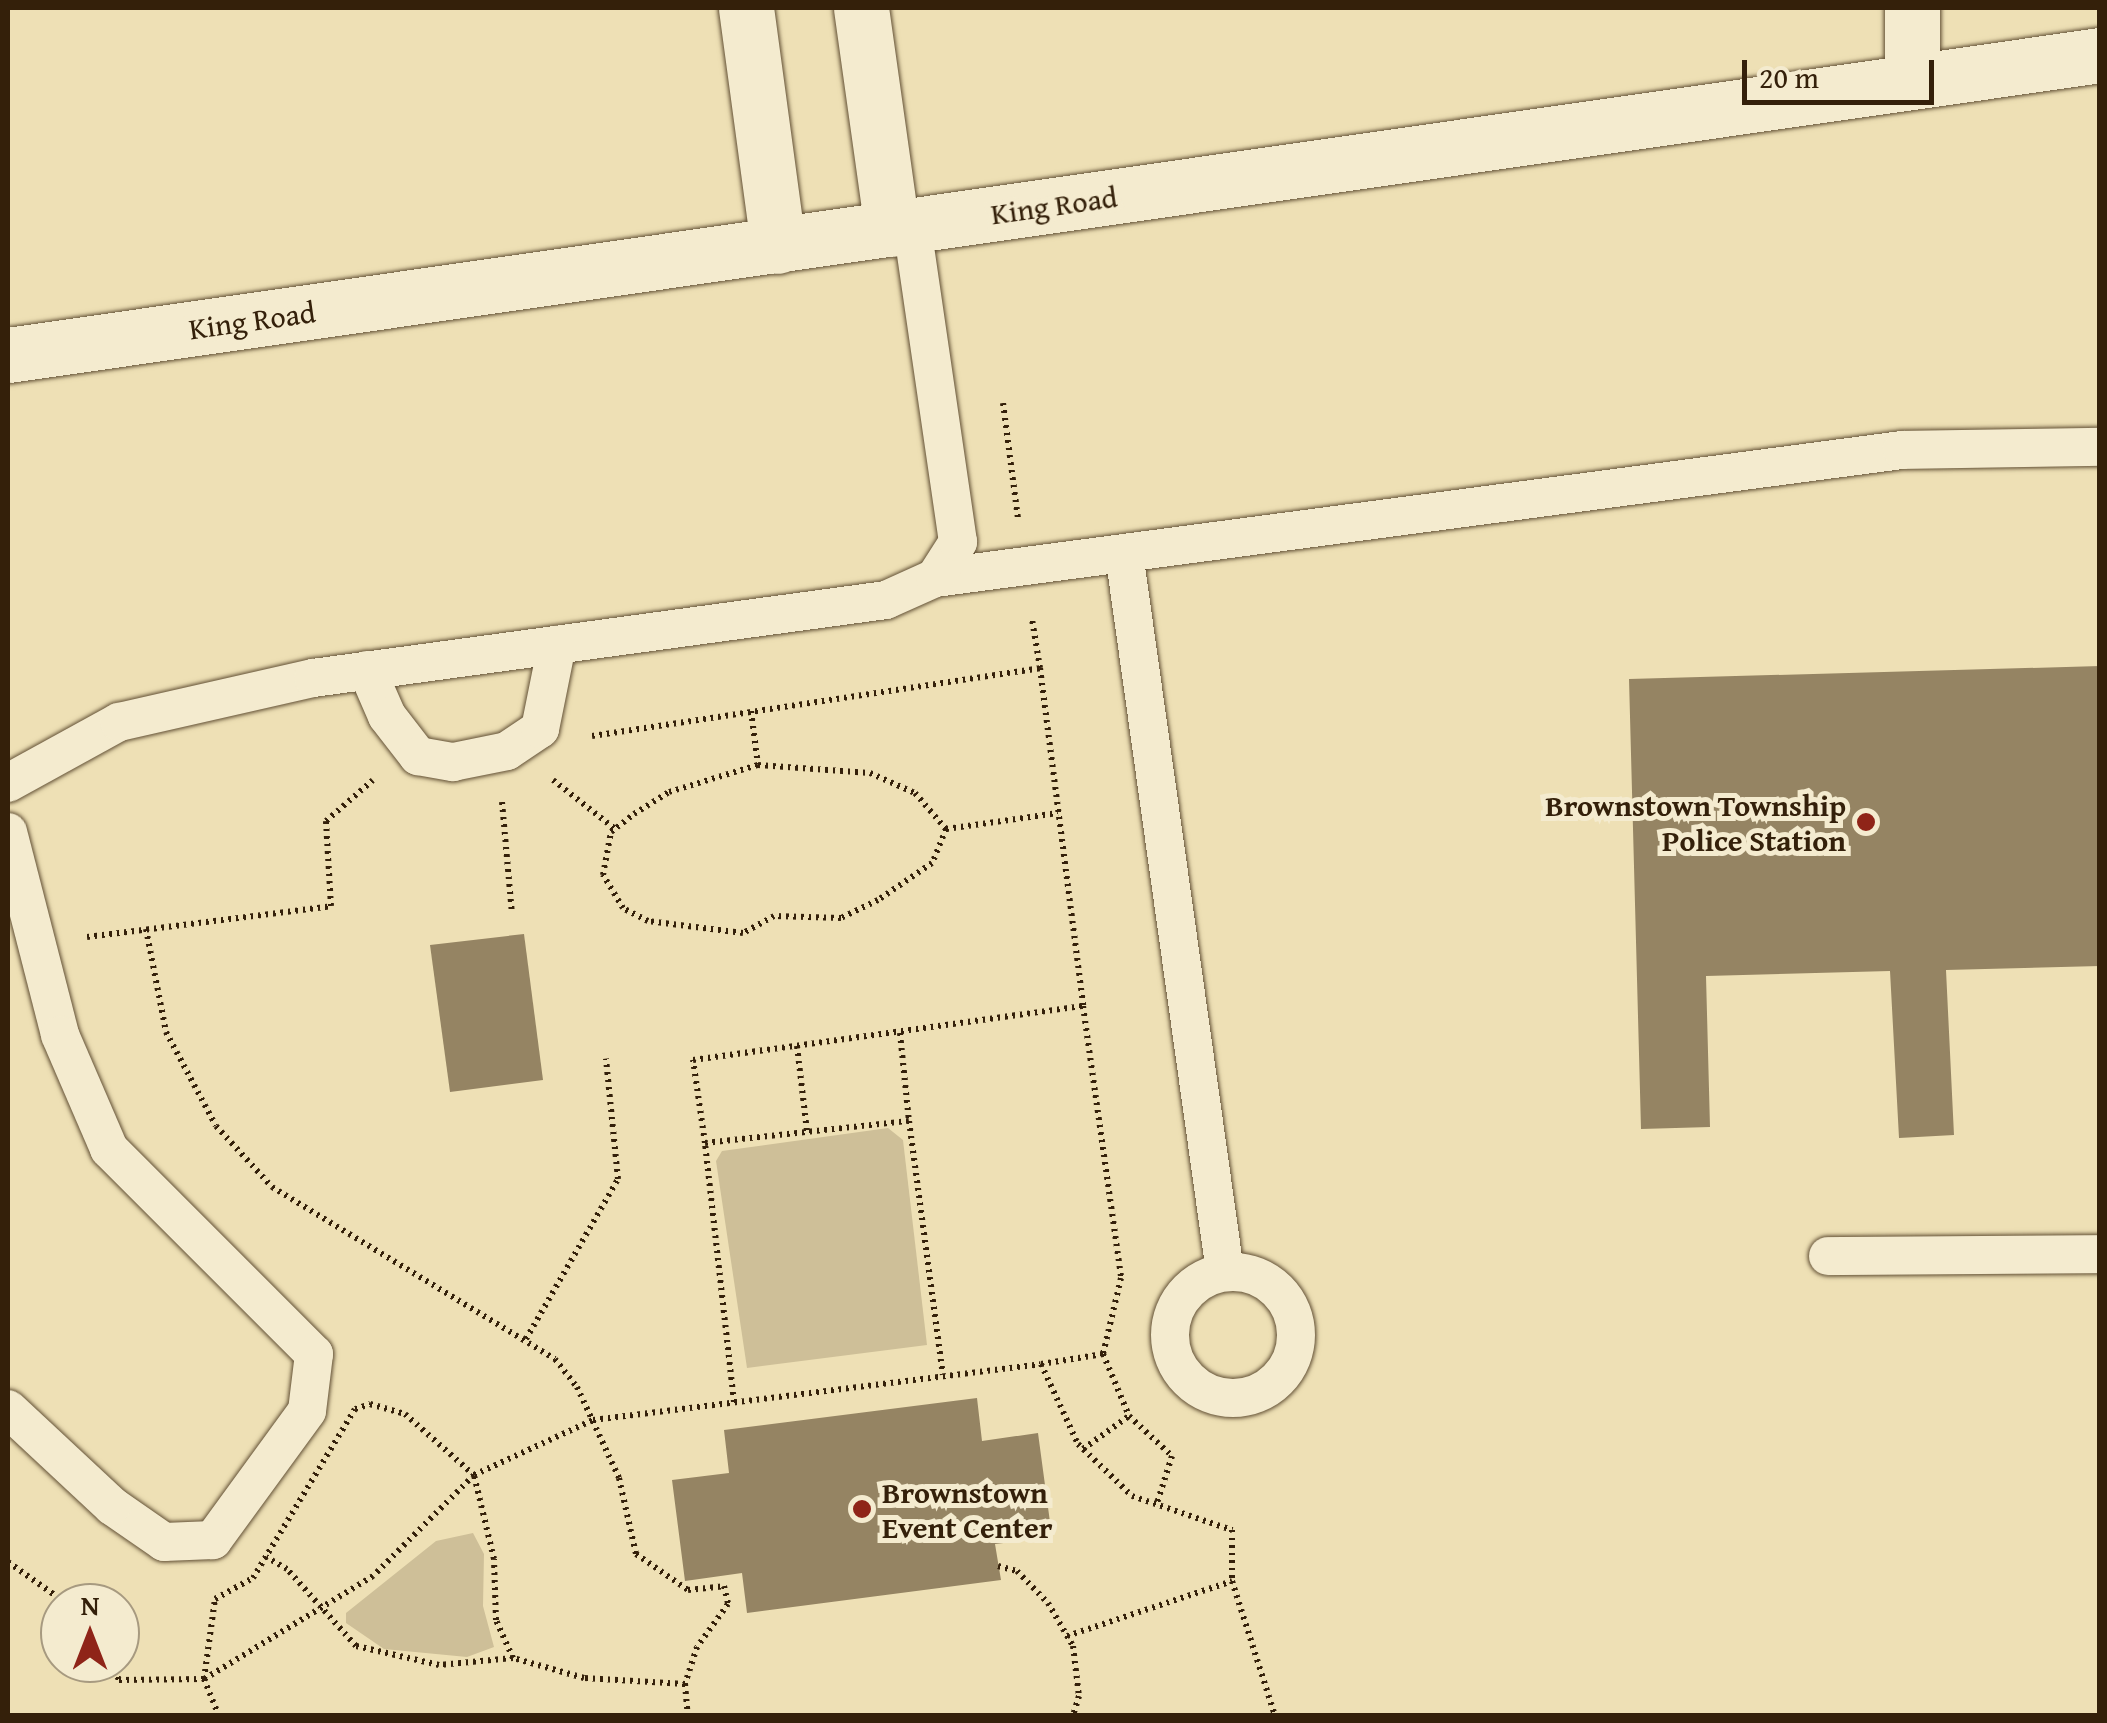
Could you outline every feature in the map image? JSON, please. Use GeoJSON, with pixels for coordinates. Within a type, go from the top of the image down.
{"type":"FeatureCollection","features":[{"type":"Feature","properties":{"kind":"main road"},"geometry":{"type":"LineString","coordinates":[[746,8],[778,246]]}},
{"type":"Feature","properties":{"kind":"main road"},"geometry":{"type":"LineString","coordinates":[[861,8],[902,227]]}},
{"type":"Feature","properties":{"kind":"main road"},"geometry":{"type":"LineString","coordinates":[[1912,8],[1912,81]]}},
{"type":"Feature","properties":{"kind":"main road","name":"King Road"},"geometry":{"type":"LineString","coordinates":[[8,355],[2100,56]]}},
{"type":"Feature","properties":{"kind":"lane"},"geometry":{"type":"LineString","coordinates":[[902,227],[958,542],[935,578]]}},
{"type":"Feature","properties":{"kind":"lane"},"geometry":{"type":"LineString","coordinates":[[8,783],[120,722],[367,670],[886,600],[935,578],[1902,450],[2100,448]]}},
{"type":"Feature","properties":{"kind":"lane"},"geometry":{"type":"LineString","coordinates":[[1124,553],[1225,1272]]}},
{"type":"Feature","properties":{"kind":"lane"},"geometry":{"type":"LineString","coordinates":[[367,670],[387,716],[418,756],[453,762],[507,751],[540,729],[557,645]]}},
{"type":"Feature","properties":{"kind":"lane"},"geometry":{"type":"LineString","coordinates":[[8,832],[60,1035],[109,1148],[314,1354],[306,1411],[214,1540],[164,1542],[112,1506],[8,1409]]}},
{"type":"Feature","properties":{"kind":"lane"},"geometry":{"type":"LineString","coordinates":[[1828,1256],[2100,1254]]}},
{"type":"Feature","properties":{"kind":"path"},"geometry":{"type":"LineString","coordinates":[[1003,403],[1121,1278],[1103,1354],[1130,1416],[1172,1456],[1156,1506]]}},
{"type":"Feature","properties":{"kind":"path"},"geometry":{"type":"LineString","coordinates":[[572,739],[1040,668]]}},
{"type":"Feature","properties":{"kind":"path"},"geometry":{"type":"LineString","coordinates":[[752,711],[758,764]]}},
{"type":"Feature","properties":{"kind":"path"},"geometry":{"type":"LineString","coordinates":[[534,784],[548,775],[556,763]]}},
{"type":"Feature","properties":{"kind":"path"},"geometry":{"type":"LineString","coordinates":[[758,764],[870,773],[916,794],[946,829],[932,863],[914,879],[841,918],[774,916],[744,932],[702,932],[648,921],[613,896],[604,875],[614,829],[669,792],[758,764]]}},
{"type":"Feature","properties":{"kind":"path"},"geometry":{"type":"LineString","coordinates":[[81,938],[331,906],[326,821],[381,772]]}},
{"type":"Feature","properties":{"kind":"path"},"geometry":{"type":"LineString","coordinates":[[548,775],[614,829]]}},
{"type":"Feature","properties":{"kind":"path"},"geometry":{"type":"LineString","coordinates":[[484,802],[502,801],[520,792]]}},
{"type":"Feature","properties":{"kind":"path"},"geometry":{"type":"LineString","coordinates":[[502,801],[512,914]]}},
{"type":"Feature","properties":{"kind":"path"},"geometry":{"type":"LineString","coordinates":[[946,829],[1058,813]]}},
{"type":"Feature","properties":{"kind":"path"},"geometry":{"type":"LineString","coordinates":[[146,929],[153,986],[186,1081],[261,1175],[555,1359],[593,1420],[618,1478],[636,1554],[688,1590],[724,1586],[728,1604],[697,1647],[684,1684],[688,1716]]}},
{"type":"Feature","properties":{"kind":"path"},"geometry":{"type":"LineString","coordinates":[[734,1402],[693,1060],[1082,1006]]}},
{"type":"Feature","properties":{"kind":"path"},"geometry":{"type":"LineString","coordinates":[[900,1032],[943,1375]]}},
{"type":"Feature","properties":{"kind":"path"},"geometry":{"type":"LineString","coordinates":[[797,1046],[807,1132]]}},
{"type":"Feature","properties":{"kind":"path"},"geometry":{"type":"LineString","coordinates":[[526,1339],[618,1178],[606,1059]]}},
{"type":"Feature","properties":{"kind":"path"},"geometry":{"type":"LineString","coordinates":[[705,1143],[909,1121]]}},
{"type":"Feature","properties":{"kind":"path"},"geometry":{"type":"LineString","coordinates":[[140,1680],[204,1679],[372,1576],[474,1475],[593,1420],[1103,1354]]}},
{"type":"Feature","properties":{"kind":"path"},"geometry":{"type":"LineString","coordinates":[[1041,1364],[1083,1449],[1132,1496],[1232,1530],[1232,1581],[1276,1716]]}},
{"type":"Feature","properties":{"kind":"path"},"geometry":{"type":"LineString","coordinates":[[219,1716],[204,1679],[215,1599],[253,1578],[355,1408],[405,1414],[474,1475],[494,1559],[496,1620],[514,1658]]}},
{"type":"Feature","properties":{"kind":"path"},"geometry":{"type":"LineString","coordinates":[[1083,1449],[1130,1416]]}},
{"type":"Feature","properties":{"kind":"path"},"geometry":{"type":"LineString","coordinates":[[266,1557],[288,1569],[318,1610],[356,1646],[390,1660],[439,1665],[514,1658],[584,1678],[684,1684]]}},
{"type":"Feature","properties":{"kind":"path"},"geometry":{"type":"LineString","coordinates":[[8,1562],[40,1585]]}},
{"type":"Feature","properties":{"kind":"path"},"geometry":{"type":"LineString","coordinates":[[998,1566],[1017,1571],[1068,1636],[1079,1696],[1073,1716]]}},
{"type":"Feature","properties":{"kind":"path"},"geometry":{"type":"LineString","coordinates":[[1068,1636],[1232,1581]]}},
{"type":"Feature","properties":{"kind":"shaded area"},"geometry":{"type":"Polygon","coordinates":[[[888,1128],[903,1140],[927,1345],[747,1368],[716,1161],[722,1151],[888,1128]]]}},
{"type":"Feature","properties":{"kind":"shaded area"},"geometry":{"type":"Polygon","coordinates":[[[473,1533],[484,1554],[483,1606],[494,1647],[467,1657],[384,1649],[346,1623],[346,1613],[436,1541],[473,1533]]]}},
{"type":"Feature","properties":{"kind":"building","name":"Brownstown Township Police Station"},"geometry":{"type":"Polygon","coordinates":[[[2100,666],[2100,966],[1946,970],[1954,1135],[1899,1138],[1890,971],[1706,976],[1710,1127],[1641,1129],[1629,679],[2100,666]]]}},
{"type":"Feature","properties":{"kind":"building"},"geometry":{"type":"Polygon","coordinates":[[[524,934],[543,1080],[450,1092],[430,945],[524,934]]]}},
{"type":"Feature","properties":{"kind":"building","name":"Brownstown Event Center"},"geometry":{"type":"Polygon","coordinates":[[[977,1398],[982,1441],[1038,1433],[1052,1537],[995,1544],[1001,1580],[747,1613],[742,1573],[685,1581],[672,1480],[729,1473],[724,1430],[977,1398]]]}},
{"type":"Feature","properties":{"kind":"place","name":"Brownstown Township Police Station"},"geometry":{"type":"Point","coordinates":[1866,822]}},
{"type":"Feature","properties":{"kind":"place","name":"Brownstown Event Center"},"geometry":{"type":"Point","coordinates":[862,1509]}}]}
